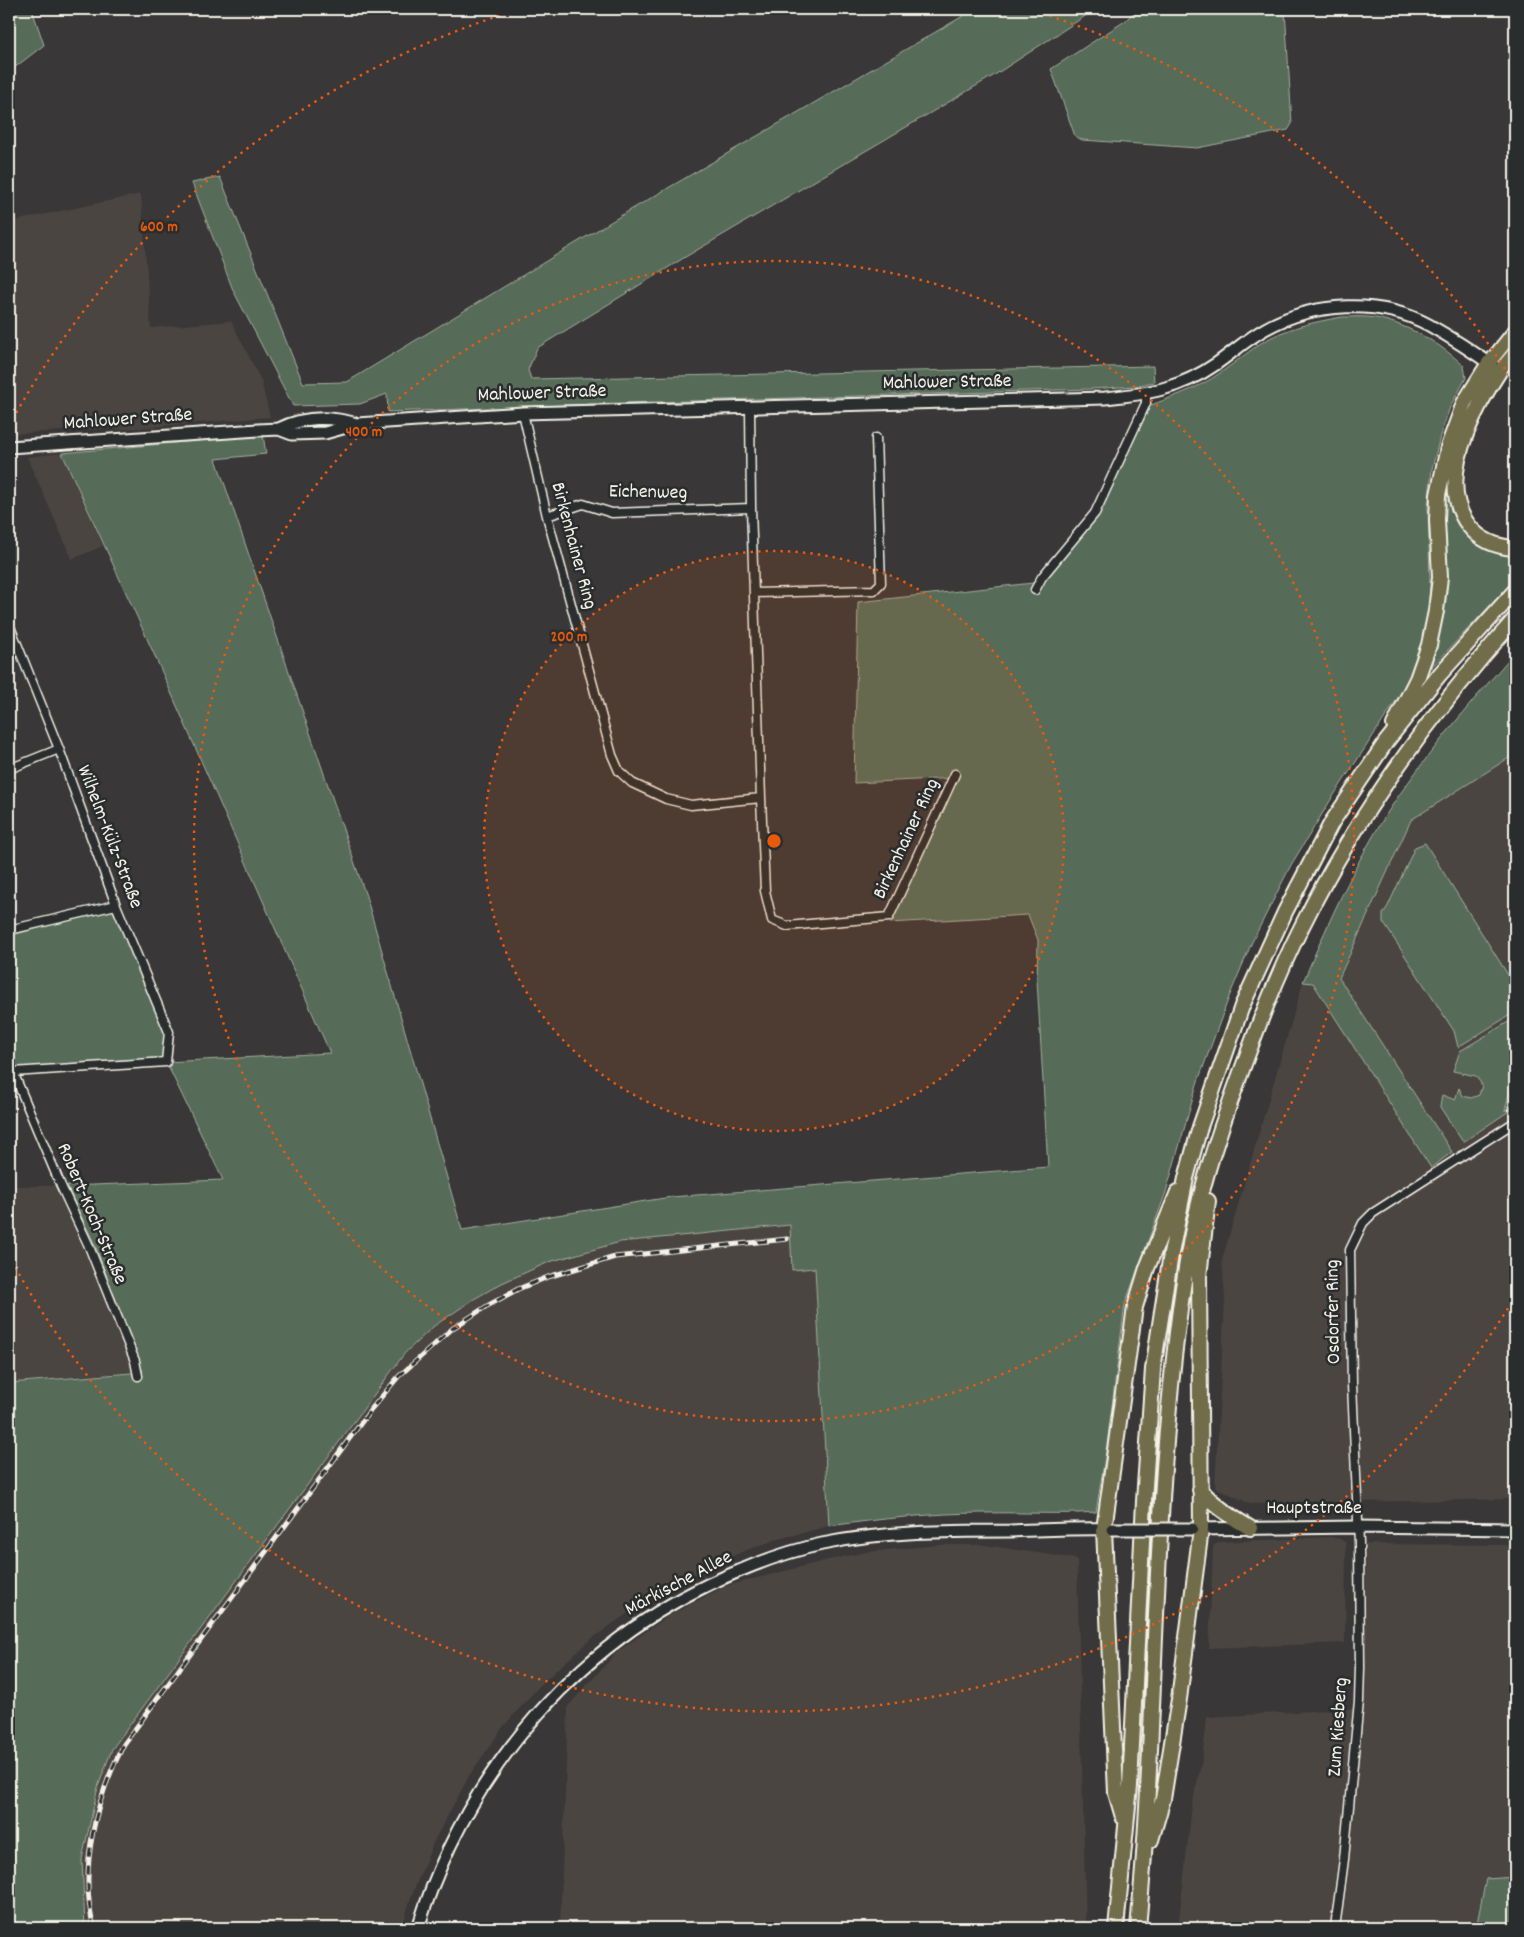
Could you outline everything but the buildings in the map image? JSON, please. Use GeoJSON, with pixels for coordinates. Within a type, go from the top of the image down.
{"type":"FeatureCollection","features":[{"type":"Feature","properties":{"kind":"highway"},"geometry":{"type":"LineString","coordinates":[[1495,366],[1485,394],[1472,421],[1456,470],[1456,503],[1462,516],[1474,532],[1486,541],[1504,548],[1515,548]]}},
{"type":"Feature","properties":{"kind":"highway"},"geometry":{"type":"LineString","coordinates":[[1386,742],[1418,679],[1429,644],[1436,611],[1440,577],[1437,520],[1438,495],[1448,447],[1464,403],[1495,366]]}},
{"type":"Feature","properties":{"kind":"highway"},"geometry":{"type":"LineString","coordinates":[[1116,1928],[1130,1786],[1144,1501],[1153,1369],[1171,1254],[1186,1178],[1200,1127],[1242,1006],[1267,948],[1332,822],[1386,742],[1447,667],[1515,591]]}},
{"type":"Feature","properties":{"kind":"highway"},"geometry":{"type":"LineString","coordinates":[[1138,1928],[1144,1862],[1162,1501],[1171,1372],[1187,1260],[1204,1180],[1261,1016],[1304,921],[1354,832],[1398,765],[1443,706],[1515,619]]}},
{"type":"Feature","properties":{"kind":"highway"},"geometry":{"type":"LineString","coordinates":[[1144,1862],[1163,1799],[1179,1699],[1197,1529],[1200,1490],[1199,1276],[1218,1136]]}},
{"type":"Feature","properties":{"kind":"highway"},"geometry":{"type":"LineString","coordinates":[[1125,1822],[1116,1793],[1108,1529],[1135,1307],[1158,1239],[1176,1194],[1186,1178]]}},
{"type":"Feature","properties":{"kind":"highway"},"geometry":{"type":"LineString","coordinates":[[1200,1490],[1225,1513],[1250,1528]]}},
{"type":"Feature","properties":{"kind":"main road","name":"Mahlower Straße"},"geometry":{"type":"LineString","coordinates":[[9,447],[279,429],[292,434],[325,433],[357,424],[523,413],[1105,398],[1146,394],[1180,384],[1198,376],[1266,329],[1290,317],[1320,309],[1367,308],[1403,314],[1428,324],[1495,366]]}},
{"type":"Feature","properties":{"kind":"main road"},"geometry":{"type":"LineString","coordinates":[[1495,366],[1515,330]]}},
{"type":"Feature","properties":{"kind":"main road"},"geometry":{"type":"LineString","coordinates":[[1495,366],[1515,352]]}},
{"type":"Feature","properties":{"kind":"main road","name":"Hauptstraße"},"geometry":{"type":"LineString","coordinates":[[1108,1529],[1357,1527],[1515,1529]]}},
{"type":"Feature","properties":{"kind":"main road","name":"Märkische Allee"},"geometry":{"type":"LineString","coordinates":[[418,1928],[445,1854],[463,1818],[484,1784],[516,1740],[557,1691],[589,1662],[636,1626],[670,1605],[715,1581],[760,1563],[821,1544],[892,1534],[932,1531],[1108,1529]]}},
{"type":"Feature","properties":{"kind":"street"},"geometry":{"type":"LineString","coordinates":[[1035,590],[1042,577],[1095,512],[1146,403],[1146,394]]}},
{"type":"Feature","properties":{"kind":"street","name":"Birkenhainer Ring"},"geometry":{"type":"LineString","coordinates":[[750,407],[751,508],[761,798],[765,891],[772,920],[787,926],[888,917],[955,774]]}},
{"type":"Feature","properties":{"kind":"street","name":"Birkenhainer Ring"},"geometry":{"type":"LineString","coordinates":[[523,413],[547,516],[618,771],[632,783],[666,799],[691,805],[761,798]]}},
{"type":"Feature","properties":{"kind":"street"},"geometry":{"type":"LineString","coordinates":[[754,593],[874,590],[881,583],[876,438]]}},
{"type":"Feature","properties":{"kind":"street","name":"Eichenweg"},"geometry":{"type":"LineString","coordinates":[[547,516],[583,504],[612,513],[751,508]]}},
{"type":"Feature","properties":{"kind":"street","name":"Wilhelm-Külz-Straße"},"geometry":{"type":"LineString","coordinates":[[9,624],[116,905],[169,1032],[166,1062],[11,1069]]}},
{"type":"Feature","properties":{"kind":"street"},"geometry":{"type":"LineString","coordinates":[[9,769],[58,749]]}},
{"type":"Feature","properties":{"kind":"street"},"geometry":{"type":"LineString","coordinates":[[9,930],[116,905]]}},
{"type":"Feature","properties":{"kind":"street","name":"Robert-Koch-Straße"},"geometry":{"type":"LineString","coordinates":[[11,1069],[88,1244],[135,1360],[138,1376]]}},
{"type":"Feature","properties":{"kind":"street","name":"Osdorfer Ring"},"geometry":{"type":"LineString","coordinates":[[1357,1527],[1350,1250],[1363,1223],[1373,1213],[1515,1122]]}},
{"type":"Feature","properties":{"kind":"street","name":"Zum Kiesberg"},"geometry":{"type":"LineString","coordinates":[[1335,1928],[1344,1859],[1359,1700],[1357,1527]]}},
{"type":"Feature","properties":{"kind":"shaded area"},"geometry":{"type":"Polygon","coordinates":[[[141,194],[151,328],[231,321],[261,380],[270,417],[114,430],[114,428],[9,434],[9,222],[141,194]]]}},
{"type":"Feature","properties":{"kind":"shaded area"},"geometry":{"type":"Polygon","coordinates":[[[62,453],[103,546],[72,559],[27,457],[62,453]]]}},
{"type":"Feature","properties":{"kind":"shaded area"},"geometry":{"type":"Polygon","coordinates":[[[1515,754],[1515,1499],[1250,1504],[1215,1487],[1225,1298],[1222,1260],[1303,982],[1339,978],[1411,820],[1515,754]]]}},
{"type":"Feature","properties":{"kind":"shaded area"},"geometry":{"type":"Polygon","coordinates":[[[9,1186],[61,1186],[82,1247],[106,1296],[132,1361],[133,1372],[9,1382],[9,1186]]]}},
{"type":"Feature","properties":{"kind":"shaded area"},"geometry":{"type":"Polygon","coordinates":[[[790,1225],[792,1270],[815,1268],[829,1526],[775,1540],[744,1551],[669,1587],[590,1640],[543,1682],[503,1727],[469,1776],[434,1841],[411,1897],[402,1928],[85,1928],[82,1859],[98,1787],[112,1749],[406,1353],[434,1326],[474,1299],[502,1283],[549,1262],[620,1242],[790,1225]]]}},
{"type":"Feature","properties":{"kind":"shaded area"},"geometry":{"type":"Polygon","coordinates":[[[1331,1537],[1346,1543],[1345,1643],[1209,1648],[1213,1546],[1219,1542],[1331,1537]]]}},
{"type":"Feature","properties":{"kind":"shaded area"},"geometry":{"type":"Polygon","coordinates":[[[1366,1544],[1515,1545],[1515,1877],[1486,1880],[1476,1928],[1178,1928],[1192,1805],[1202,1760],[1207,1717],[1363,1708],[1366,1544]]]}},
{"type":"Feature","properties":{"kind":"shaded area"},"geometry":{"type":"Polygon","coordinates":[[[938,1545],[985,1545],[1077,1559],[1086,1928],[560,1928],[568,1706],[617,1652],[670,1615],[726,1586],[866,1552],[938,1545]]]}},
{"type":"Feature","properties":{"kind":"green space"},"geometry":{"type":"Polygon","coordinates":[[[9,9],[32,9],[44,45],[9,72],[9,9]]]}},
{"type":"Feature","properties":{"kind":"green space"},"geometry":{"type":"Polygon","coordinates":[[[975,9],[1096,9],[993,76],[687,256],[537,348],[528,370],[531,379],[1153,366],[1154,382],[1135,386],[1092,389],[388,412],[387,394],[360,404],[293,406],[233,290],[192,183],[220,177],[303,383],[347,382],[627,212],[975,9]]]}},
{"type":"Feature","properties":{"kind":"green space"},"geometry":{"type":"Polygon","coordinates":[[[1137,9],[1285,9],[1292,124],[1288,130],[1197,148],[1082,140],[1075,136],[1051,69],[1125,21],[1137,9]]]}},
{"type":"Feature","properties":{"kind":"green space"},"geometry":{"type":"Polygon","coordinates":[[[1342,317],[1376,318],[1400,325],[1423,336],[1445,350],[1464,366],[1466,378],[1450,407],[1440,436],[1432,469],[1428,507],[1430,582],[1428,617],[1418,657],[1402,692],[1330,801],[1291,865],[1252,942],[1229,997],[1197,1084],[1166,1192],[1125,1304],[1107,1445],[1096,1512],[946,1514],[829,1526],[815,1268],[792,1270],[790,1225],[620,1242],[549,1262],[502,1283],[474,1299],[434,1326],[405,1353],[112,1749],[98,1787],[82,1859],[85,1928],[9,1928],[9,1383],[143,1372],[95,1245],[67,1186],[223,1180],[166,1062],[330,1053],[154,654],[62,453],[263,435],[266,454],[216,459],[367,899],[462,1230],[671,1197],[1048,1167],[1037,980],[1038,940],[1028,915],[890,923],[958,778],[854,783],[858,602],[1033,583],[1042,577],[1095,513],[1143,408],[1204,383],[1261,343],[1280,333],[1310,323],[1342,317]]]}},
{"type":"Feature","properties":{"kind":"green space"},"geometry":{"type":"Polygon","coordinates":[[[1477,391],[1480,393],[1449,485],[1451,503],[1457,518],[1471,538],[1499,553],[1515,554],[1515,579],[1431,668],[1444,613],[1446,583],[1444,559],[1444,484],[1456,438],[1477,391]]]}},
{"type":"Feature","properties":{"kind":"green space"},"geometry":{"type":"Polygon","coordinates":[[[1515,652],[1515,754],[1411,820],[1339,978],[1452,1152],[1431,1168],[1313,983],[1303,982],[1348,884],[1387,813],[1443,737],[1515,652]]]}},
{"type":"Feature","properties":{"kind":"green space"},"geometry":{"type":"Polygon","coordinates":[[[1425,843],[1515,986],[1515,1012],[1458,1047],[1454,1031],[1383,922],[1383,914],[1415,847],[1425,843]]]}},
{"type":"Feature","properties":{"kind":"green space"},"geometry":{"type":"Polygon","coordinates":[[[114,907],[165,1033],[166,1062],[9,1072],[9,936],[114,907]]]}},
{"type":"Feature","properties":{"kind":"green space"},"geometry":{"type":"Polygon","coordinates":[[[1515,1018],[1515,1069],[1505,1111],[1515,1104],[1515,1107],[1463,1142],[1440,1107],[1442,1095],[1455,1100],[1459,1088],[1463,1096],[1471,1098],[1479,1095],[1482,1085],[1476,1076],[1453,1071],[1460,1051],[1515,1018]]]}},
{"type":"Feature","properties":{"kind":"green space"},"geometry":{"type":"Polygon","coordinates":[[[1515,1877],[1515,1928],[1476,1928],[1486,1879],[1515,1877]]]}},
{"type":"Feature","properties":{"kind":"railway"},"geometry":{"type":"LineString","coordinates":[[94,1928],[88,1882],[92,1834],[105,1787],[124,1744],[372,1408],[399,1376],[453,1328],[518,1289],[548,1277],[615,1257],[787,1239]]}}]}
